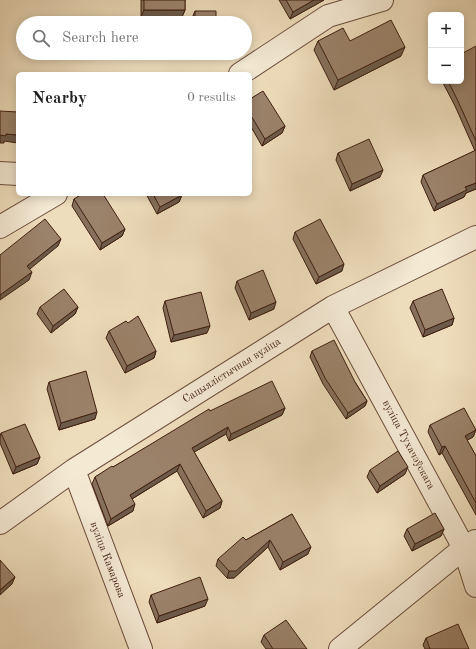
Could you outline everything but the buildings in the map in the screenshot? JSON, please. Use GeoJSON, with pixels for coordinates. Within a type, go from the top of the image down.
{"type":"FeatureCollection","features":[{"type":"Feature","properties":{"kind":"street"},"geometry":{"type":"LineString","coordinates":[[243,72],[328,16],[382,0]]}},
{"type":"Feature","properties":{"kind":"street"},"geometry":{"type":"LineString","coordinates":[[0,173],[16,174]]}},
{"type":"Feature","properties":{"kind":"street"},"geometry":{"type":"LineString","coordinates":[[0,227],[53,196]]}},
{"type":"Feature","properties":{"kind":"street","name":"Сацыялістычная вуліца"},"geometry":{"type":"LineString","coordinates":[[0,523],[74,470],[333,307],[476,237]]}},
{"type":"Feature","properties":{"kind":"street","name":"вуліца Тухачэўскага"},"geometry":{"type":"LineString","coordinates":[[333,307],[470,544],[476,586]]}},
{"type":"Feature","properties":{"kind":"street","name":"вуліца Камарова"},"geometry":{"type":"LineString","coordinates":[[74,470],[141,649]]}},
{"type":"Feature","properties":{"kind":"street"},"geometry":{"type":"LineString","coordinates":[[340,649],[470,544]]}}]}
